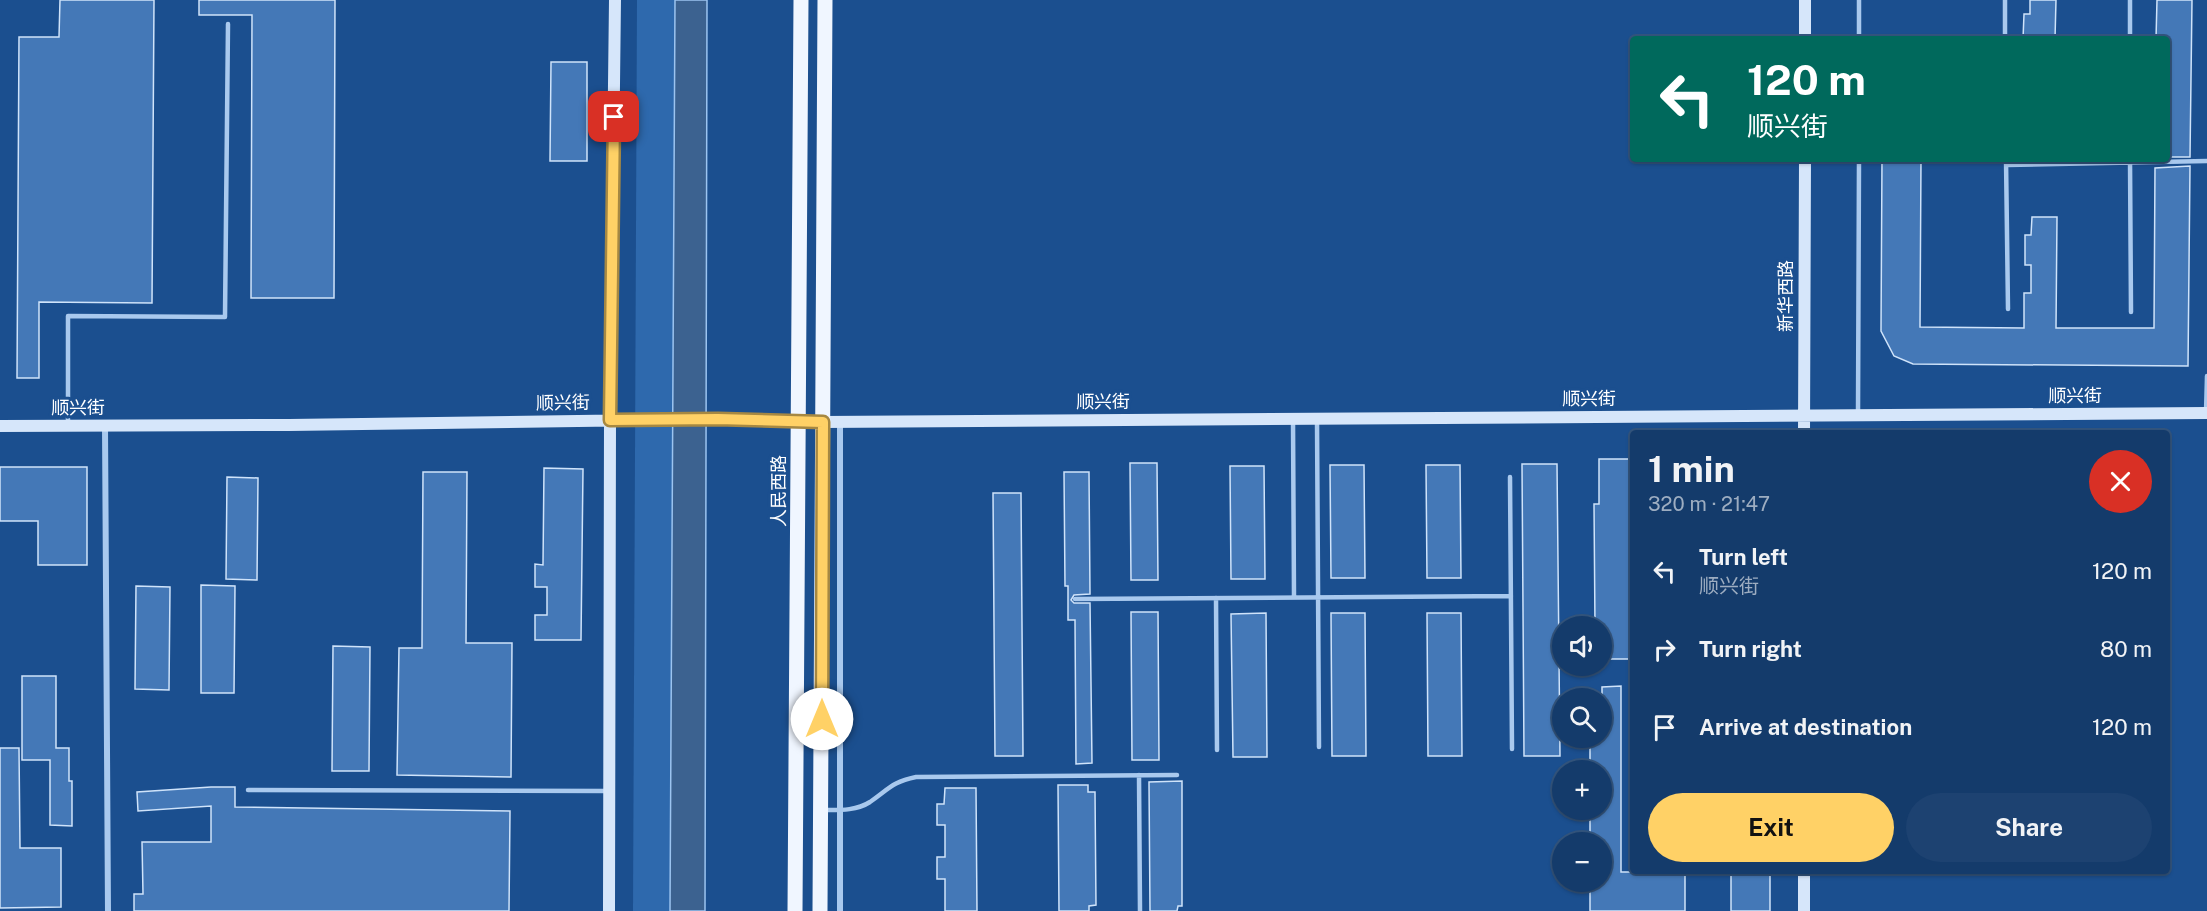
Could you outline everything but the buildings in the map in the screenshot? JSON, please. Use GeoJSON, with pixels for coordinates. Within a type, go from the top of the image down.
{"type":"FeatureCollection","features":[{"type":"Feature","properties":{"kind":"main road","name":"人民西路"},"geometry":{"type":"LineString","coordinates":[[795,911],[801,0]]}},
{"type":"Feature","properties":{"kind":"main road"},"geometry":{"type":"LineString","coordinates":[[820,911],[825,0]]}},
{"type":"Feature","properties":{"kind":"street"},"geometry":{"type":"LineString","coordinates":[[609,911],[610,420],[615,0]]}},
{"type":"Feature","properties":{"kind":"street"},"geometry":{"type":"LineString","coordinates":[[1805,0],[1805,36]]}},
{"type":"Feature","properties":{"kind":"street","name":"新华西路"},"geometry":{"type":"LineString","coordinates":[[1804,430],[1805,162]]}},
{"type":"Feature","properties":{"kind":"street","name":"顺兴街"},"geometry":{"type":"LineString","coordinates":[[0,426],[289,425],[718,419],[840,422],[2207,413]]}},
{"type":"Feature","properties":{"kind":"street"},"geometry":{"type":"LineString","coordinates":[[840,422],[840,911]]}},
{"type":"Feature","properties":{"kind":"street"},"geometry":{"type":"LineString","coordinates":[[105,426],[108,911]]}},
{"type":"Feature","properties":{"kind":"street"},"geometry":{"type":"LineString","coordinates":[[1804,874],[1804,911]]}},
{"type":"Feature","properties":{"kind":"lane"},"geometry":{"type":"LineString","coordinates":[[1859,0],[1859,36]]}},
{"type":"Feature","properties":{"kind":"lane"},"geometry":{"type":"LineString","coordinates":[[2005,0],[2005,36]]}},
{"type":"Feature","properties":{"kind":"lane"},"geometry":{"type":"LineString","coordinates":[[2130,0],[2130,36]]}},
{"type":"Feature","properties":{"kind":"lane"},"geometry":{"type":"LineString","coordinates":[[68,426],[68,316],[225,317],[228,24]]}},
{"type":"Feature","properties":{"kind":"lane"},"geometry":{"type":"LineString","coordinates":[[2170,161],[2207,161]]}},
{"type":"Feature","properties":{"kind":"lane"},"geometry":{"type":"LineString","coordinates":[[1858,416],[1859,162]]}},
{"type":"Feature","properties":{"kind":"lane"},"geometry":{"type":"LineString","coordinates":[[2007,162],[2008,309]]}},
{"type":"Feature","properties":{"kind":"lane"},"geometry":{"type":"LineString","coordinates":[[2130,162],[2131,312]]}},
{"type":"Feature","properties":{"kind":"lane"},"geometry":{"type":"LineString","coordinates":[[2207,376],[2207,413]]}},
{"type":"Feature","properties":{"kind":"lane"},"geometry":{"type":"LineString","coordinates":[[1293,419],[1294,597]]}},
{"type":"Feature","properties":{"kind":"lane"},"geometry":{"type":"LineString","coordinates":[[1317,419],[1319,747]]}},
{"type":"Feature","properties":{"kind":"lane"},"geometry":{"type":"LineString","coordinates":[[1510,477],[1512,749]]}},
{"type":"Feature","properties":{"kind":"lane"},"geometry":{"type":"LineString","coordinates":[[1075,599],[1511,596]]}},
{"type":"Feature","properties":{"kind":"lane"},"geometry":{"type":"LineString","coordinates":[[1216,598],[1217,750]]}},
{"type":"Feature","properties":{"kind":"lane"},"geometry":{"type":"LineString","coordinates":[[1138,775],[1140,911]]}},
{"type":"Feature","properties":{"kind":"lane"},"geometry":{"type":"LineString","coordinates":[[821,810],[847,810],[868,803],[887,787],[901,780],[916,777],[1177,775]]}},
{"type":"Feature","properties":{"kind":"lane"},"geometry":{"type":"LineString","coordinates":[[248,790],[609,791]]}},
{"type":"Feature","properties":{"kind":"shaded area"},"geometry":{"type":"Polygon","coordinates":[[[637,0],[675,0],[670,911],[633,911],[637,0]]]}},
{"type":"Feature","properties":{"kind":"shaded area"},"geometry":{"type":"Polygon","coordinates":[[[675,0],[707,0],[705,911],[670,911],[675,0]]]}},
{"type":"Feature","properties":{"kind":"route"},"geometry":{"type":"LineString","coordinates":[[614,117],[610,420],[718,419],[823,422],[822,719]]}}]}
